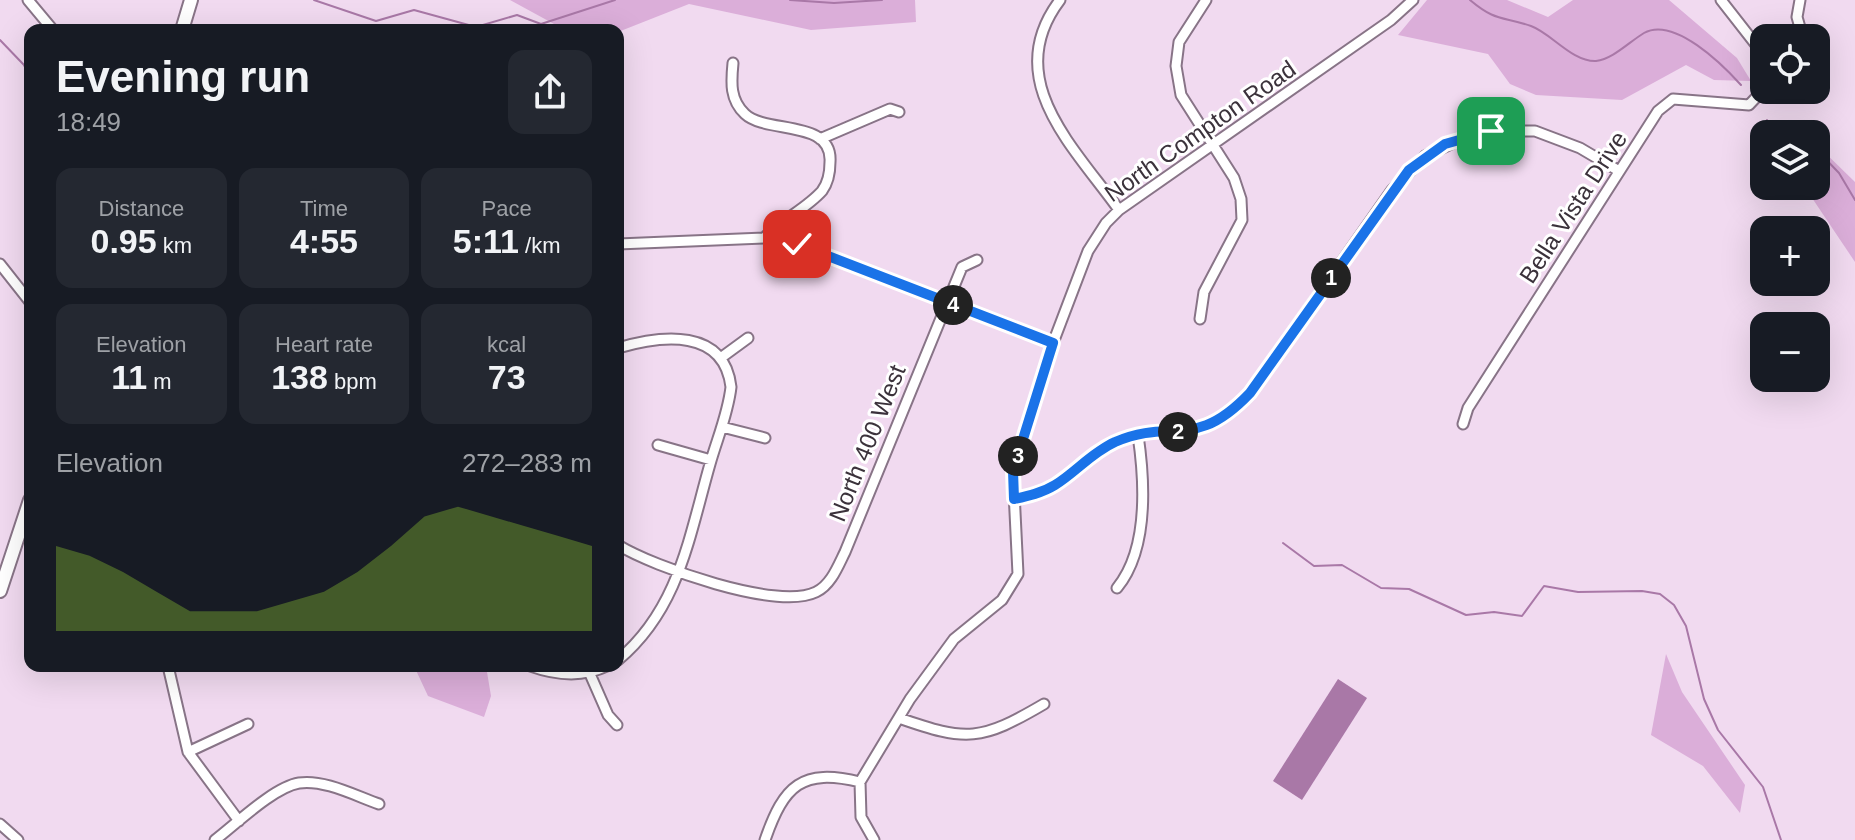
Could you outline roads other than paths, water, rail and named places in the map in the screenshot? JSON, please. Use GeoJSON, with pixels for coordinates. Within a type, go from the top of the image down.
{"type":"FeatureCollection","features":[{"type":"Feature","properties":{"kind":"main road"},"geometry":{"type":"LineString","coordinates":[[184,24],[191,0]]}},
{"type":"Feature","properties":{"kind":"main road"},"geometry":{"type":"LineString","coordinates":[[0,591],[24,518]]}},
{"type":"Feature","properties":{"kind":"main road"},"geometry":{"type":"LineString","coordinates":[[0,554],[16,542]]}},
{"type":"Feature","properties":{"kind":"street"},"geometry":{"type":"LineString","coordinates":[[28,0],[48,24]]}},
{"type":"Feature","properties":{"kind":"street"},"geometry":{"type":"LineString","coordinates":[[1060,0],[1045,24],[1037,50],[1037,77],[1045,107],[1119,210]]}},
{"type":"Feature","properties":{"kind":"street"},"geometry":{"type":"LineString","coordinates":[[1200,319],[1204,292],[1242,220],[1241,199],[1234,178],[1181,95],[1176,66],[1179,42],[1206,0]]}},
{"type":"Feature","properties":{"kind":"street","name":"North Compton Road"},"geometry":{"type":"LineString","coordinates":[[860,782],[899,718],[954,639],[1012,588],[1020,558],[1013,471],[1053,343],[1088,251],[1106,223],[1119,210],[1391,20],[1413,0]]}},
{"type":"Feature","properties":{"kind":"street"},"geometry":{"type":"LineString","coordinates":[[1721,0],[1750,37]]}},
{"type":"Feature","properties":{"kind":"street"},"geometry":{"type":"LineString","coordinates":[[1799,24],[1800,0]]}},
{"type":"Feature","properties":{"kind":"street"},"geometry":{"type":"LineString","coordinates":[[733,63],[734,102],[748,118],[803,131],[820,139],[831,156],[829,175],[823,190],[764,238]]}},
{"type":"Feature","properties":{"kind":"street","name":"Bella Vista Drive"},"geometry":{"type":"LineString","coordinates":[[1463,424],[1468,408],[1658,111],[1673,99],[1750,104]]}},
{"type":"Feature","properties":{"kind":"street"},"geometry":{"type":"LineString","coordinates":[[820,139],[890,109],[899,112]]}},
{"type":"Feature","properties":{"kind":"street"},"geometry":{"type":"LineString","coordinates":[[1014,499],[1043,491],[1094,452],[1138,435],[1191,432],[1231,414],[1250,393],[1392,190],[1425,156],[1445,144],[1491,131],[1535,131],[1580,148],[1619,171]]}},
{"type":"Feature","properties":{"kind":"street"},"geometry":{"type":"LineString","coordinates":[[624,244],[764,238],[797,244],[1053,343]]}},
{"type":"Feature","properties":{"kind":"street","name":"North 400 West"},"geometry":{"type":"LineString","coordinates":[[680,574],[780,598],[816,592],[834,575],[946,302],[962,267],[977,260]]}},
{"type":"Feature","properties":{"kind":"street"},"geometry":{"type":"LineString","coordinates":[[0,264],[24,294]]}},
{"type":"Feature","properties":{"kind":"street"},"geometry":{"type":"LineString","coordinates":[[722,357],[748,338]]}},
{"type":"Feature","properties":{"kind":"street"},"geometry":{"type":"LineString","coordinates":[[624,347],[652,342],[693,341],[708,345],[722,357],[731,387],[680,574],[662,613],[639,643],[624,655]]}},
{"type":"Feature","properties":{"kind":"street"},"geometry":{"type":"LineString","coordinates":[[722,427],[765,438]]}},
{"type":"Feature","properties":{"kind":"street"},"geometry":{"type":"LineString","coordinates":[[1117,588],[1129,573],[1142,512],[1143,474],[1138,435]]}},
{"type":"Feature","properties":{"kind":"street"},"geometry":{"type":"LineString","coordinates":[[658,445],[711,460]]}},
{"type":"Feature","properties":{"kind":"street"},"geometry":{"type":"LineString","coordinates":[[624,548],[680,574]]}},
{"type":"Feature","properties":{"kind":"street"},"geometry":{"type":"LineString","coordinates":[[169,672],[188,752],[239,821]]}},
{"type":"Feature","properties":{"kind":"street"},"geometry":{"type":"LineString","coordinates":[[547,672],[594,672]]}},
{"type":"Feature","properties":{"kind":"street"},"geometry":{"type":"LineString","coordinates":[[590,674],[608,715],[617,725]]}},
{"type":"Feature","properties":{"kind":"street"},"geometry":{"type":"LineString","coordinates":[[899,718],[942,733],[966,736],[989,733],[1044,704]]}},
{"type":"Feature","properties":{"kind":"street"},"geometry":{"type":"LineString","coordinates":[[188,752],[248,724]]}},
{"type":"Feature","properties":{"kind":"street"},"geometry":{"type":"LineString","coordinates":[[765,840],[776,810],[789,791],[820,775],[860,782],[858,800],[861,817],[874,840]]}},
{"type":"Feature","properties":{"kind":"street"},"geometry":{"type":"LineString","coordinates":[[215,840],[282,789],[300,783],[324,786],[379,804]]}},
{"type":"Feature","properties":{"kind":"street"},"geometry":{"type":"LineString","coordinates":[[0,824],[18,840]]}},
{"type":"Feature","properties":{"kind":"waterway"},"geometry":{"type":"LineString","coordinates":[[314,0],[376,21],[414,10],[465,24]]}},
{"type":"Feature","properties":{"kind":"waterway"},"geometry":{"type":"LineString","coordinates":[[541,24],[615,0]]}},
{"type":"Feature","properties":{"kind":"waterway"},"geometry":{"type":"LineString","coordinates":[[790,0],[834,3],[882,0]]}},
{"type":"Feature","properties":{"kind":"waterway"},"geometry":{"type":"LineString","coordinates":[[1470,0],[1493,15],[1539,30],[1587,60],[1609,57],[1644,33],[1669,31],[1697,45],[1741,85]]}},
{"type":"Feature","properties":{"kind":"waterway"},"geometry":{"type":"LineString","coordinates":[[486,24],[517,15],[541,24]]}},
{"type":"Feature","properties":{"kind":"waterway"},"geometry":{"type":"LineString","coordinates":[[0,40],[24,65]]}},
{"type":"Feature","properties":{"kind":"waterway"},"geometry":{"type":"LineString","coordinates":[[1830,164],[1855,200]]}},
{"type":"Feature","properties":{"kind":"waterway"},"geometry":{"type":"LineString","coordinates":[[1283,543],[1314,566],[1342,565],[1381,588],[1409,589],[1466,615],[1494,612],[1522,616],[1544,586],[1578,592],[1642,591],[1660,594],[1674,605],[1686,626],[1704,699],[1718,730],[1763,787],[1781,840]]}}]}
